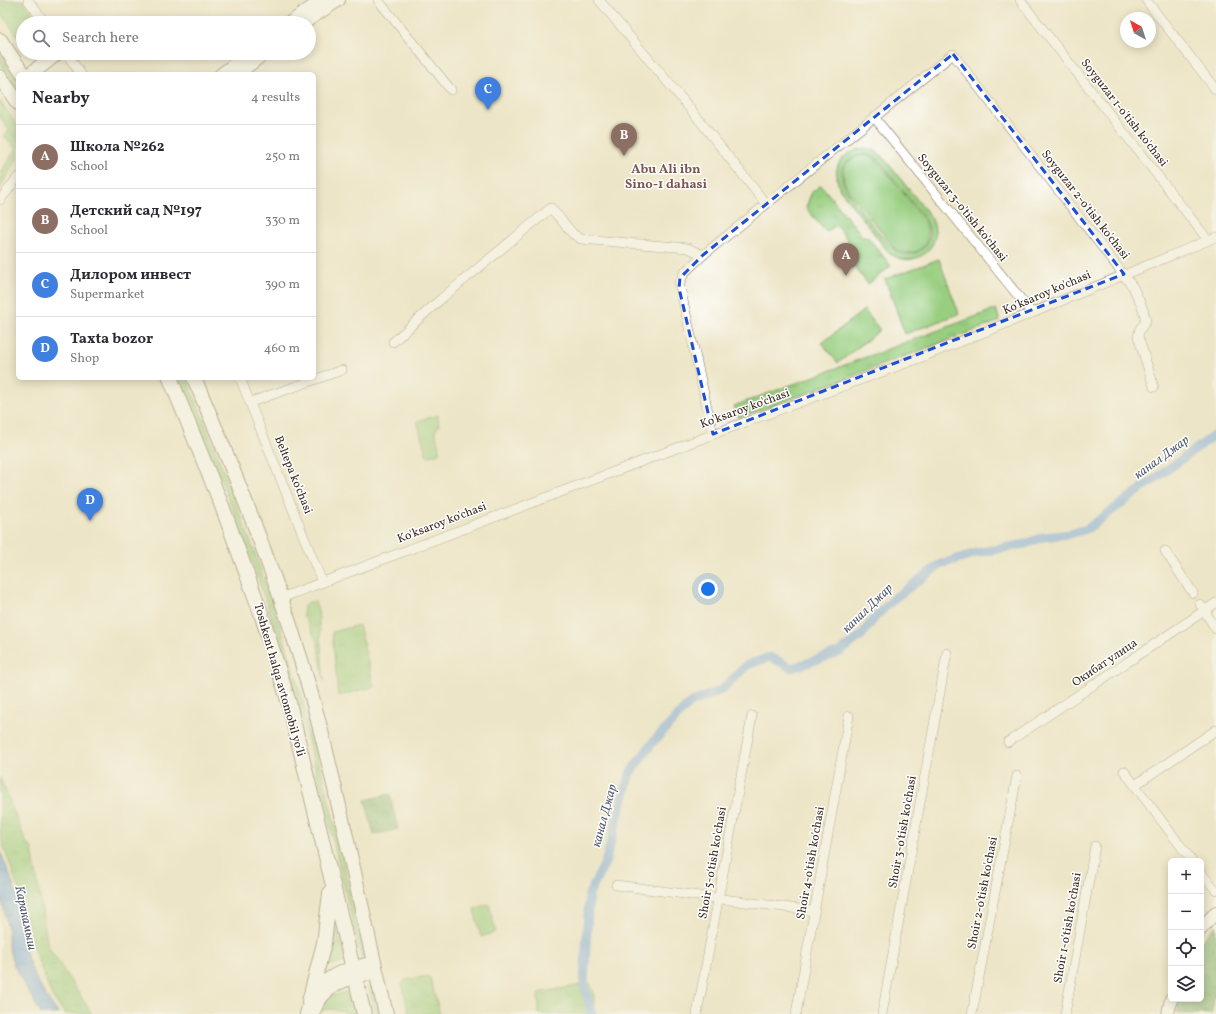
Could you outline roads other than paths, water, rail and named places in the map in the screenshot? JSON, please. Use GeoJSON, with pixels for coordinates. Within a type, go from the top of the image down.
{"type":"FeatureCollection","features":[{"type":"Feature","properties":{"kind":"highway"},"geometry":{"type":"LineString","coordinates":[[0,40],[22,72]]}},
{"type":"Feature","properties":{"kind":"highway"},"geometry":{"type":"LineString","coordinates":[[33,72],[48,60]]}},
{"type":"Feature","properties":{"kind":"highway"},"geometry":{"type":"LineString","coordinates":[[0,77],[16,100]]}},
{"type":"Feature","properties":{"kind":"highway","name":"Toshkent halqa avtomobil yo'li"},"geometry":{"type":"LineString","coordinates":[[171,380],[219,499],[270,642],[289,703],[364,1014]]}},
{"type":"Feature","properties":{"kind":"highway","name":"Toshkent halqa avtomobil yo'li"},"geometry":{"type":"LineString","coordinates":[[195,380],[225,449],[281,598],[322,740],[386,1014]]}},
{"type":"Feature","properties":{"kind":"highway"},"geometry":{"type":"LineString","coordinates":[[309,1010],[324,943],[329,911],[331,876]]}},
{"type":"Feature","properties":{"kind":"main road"},"geometry":{"type":"LineString","coordinates":[[299,16],[322,0]]}},
{"type":"Feature","properties":{"kind":"main road"},"geometry":{"type":"LineString","coordinates":[[315,16],[339,0]]}},
{"type":"Feature","properties":{"kind":"main road"},"geometry":{"type":"LineString","coordinates":[[224,72],[240,60]]}},
{"type":"Feature","properties":{"kind":"main road"},"geometry":{"type":"LineString","coordinates":[[241,72],[256,60]]}},
{"type":"Feature","properties":{"kind":"main road"},"geometry":{"type":"LineString","coordinates":[[1204,926],[1216,912]]}},
{"type":"Feature","properties":{"kind":"main road"},"geometry":{"type":"LineString","coordinates":[[309,1010],[321,984],[335,974],[354,972],[375,967]]}},
{"type":"Feature","properties":{"kind":"main road"},"geometry":{"type":"LineString","coordinates":[[1168,1014],[1170,1002]]}},
{"type":"Feature","properties":{"kind":"street"},"geometry":{"type":"LineString","coordinates":[[28,0],[40,16]]}},
{"type":"Feature","properties":{"kind":"street"},"geometry":{"type":"LineString","coordinates":[[378,0],[451,90]]}},
{"type":"Feature","properties":{"kind":"street"},"geometry":{"type":"LineString","coordinates":[[599,0],[692,111],[766,204]]}},
{"type":"Feature","properties":{"kind":"street","name":"Soyguzar 1-o'tish ko'chasi"},"geometry":{"type":"LineString","coordinates":[[1020,0],[1212,238]]}},
{"type":"Feature","properties":{"kind":"street"},"geometry":{"type":"LineString","coordinates":[[1146,0],[1214,85]]}},
{"type":"Feature","properties":{"kind":"street","name":"Soyguzar 2-o'tish ko'chasi"},"geometry":{"type":"LineString","coordinates":[[874,117],[953,54],[1133,287],[1143,309],[1146,322],[1140,329],[1138,336],[1154,386]]}},
{"type":"Feature","properties":{"kind":"street"},"geometry":{"type":"LineString","coordinates":[[71,60],[80,72]]}},
{"type":"Feature","properties":{"kind":"street"},"geometry":{"type":"LineString","coordinates":[[713,434],[679,283],[685,272],[703,255],[874,117]]}},
{"type":"Feature","properties":{"kind":"street","name":"Soyguzar 3-o'tish ko'chasi"},"geometry":{"type":"LineString","coordinates":[[874,117],[1032,313]]}},
{"type":"Feature","properties":{"kind":"street"},"geometry":{"type":"LineString","coordinates":[[0,200],[16,180]]}},
{"type":"Feature","properties":{"kind":"street"},"geometry":{"type":"LineString","coordinates":[[393,342],[442,298],[551,208],[573,234],[581,239],[688,248],[703,255]]}},
{"type":"Feature","properties":{"kind":"street","name":"Ko'ksaroy ko'chasi"},"geometry":{"type":"LineString","coordinates":[[281,598],[713,434],[907,363],[1212,238]]}},
{"type":"Feature","properties":{"kind":"street"},"geometry":{"type":"LineString","coordinates":[[316,379],[342,370]]}},
{"type":"Feature","properties":{"kind":"street","name":"Beltepa ko'chasi"},"geometry":{"type":"LineString","coordinates":[[241,380],[322,582]]}},
{"type":"Feature","properties":{"kind":"street"},"geometry":{"type":"LineString","coordinates":[[251,402],[314,380]]}},
{"type":"Feature","properties":{"kind":"street"},"geometry":{"type":"LineString","coordinates":[[1165,551],[1193,593]]}},
{"type":"Feature","properties":{"kind":"street","name":"Окибат улица"},"geometry":{"type":"LineString","coordinates":[[1008,742],[1202,608],[1216,603]]}},
{"type":"Feature","properties":{"kind":"street"},"geometry":{"type":"LineString","coordinates":[[1202,608],[1216,629]]}},
{"type":"Feature","properties":{"kind":"street","name":"Shoir 3-o'tish ko'chasi"},"geometry":{"type":"LineString","coordinates":[[882,1014],[947,653]]}},
{"type":"Feature","properties":{"kind":"street","name":"Shoir 5-o'tish ko'chasi"},"geometry":{"type":"LineString","coordinates":[[697,1014],[752,716]]}},
{"type":"Feature","properties":{"kind":"street","name":"Shoir 4-o'tish ko'chasi"},"geometry":{"type":"LineString","coordinates":[[796,1014],[849,716]]}},
{"type":"Feature","properties":{"kind":"street"},"geometry":{"type":"LineString","coordinates":[[1135,785],[1216,730]]}},
{"type":"Feature","properties":{"kind":"street"},"geometry":{"type":"LineString","coordinates":[[1124,771],[1190,858]]}},
{"type":"Feature","properties":{"kind":"street","name":"Shoir 2-o'tish ko'chasi"},"geometry":{"type":"LineString","coordinates":[[972,1014],[1017,776]]}},
{"type":"Feature","properties":{"kind":"street","name":"Shoir 1-o'tish ko'chasi"},"geometry":{"type":"LineString","coordinates":[[1065,1014],[1095,846]]}},
{"type":"Feature","properties":{"kind":"street"},"geometry":{"type":"LineString","coordinates":[[1204,876],[1216,890]]}},
{"type":"Feature","properties":{"kind":"street"},"geometry":{"type":"LineString","coordinates":[[616,885],[814,911]]}},
{"type":"Feature","properties":{"kind":"water"},"geometry":{"type":"Polygon","coordinates":[[[0,850],[24,920],[25,945],[29,963],[42,990],[59,1014],[41,1014],[14,966],[8,947],[8,930],[0,890],[0,850]]]}},
{"type":"Feature","properties":{"kind":"waterway","name":"канал Джар"},"geometry":{"type":"LineString","coordinates":[[592,1014],[584,985],[589,894],[605,863],[630,773],[653,742],[690,703],[721,690],[747,665],[770,657],[792,668],[840,652],[862,635],[875,617],[896,597],[941,564],[976,553],[1025,544],[1043,537],[1070,534],[1087,529],[1216,434]]}},
{"type":"Feature","properties":{"kind":"place","name":"Дилором инвест"},"geometry":{"type":"Point","coordinates":[488,110]}},
{"type":"Feature","properties":{"kind":"place","name":"Детский сад №197"},"geometry":{"type":"Point","coordinates":[624,156]}},
{"type":"Feature","properties":{"kind":"place","name":"Школа №262"},"geometry":{"type":"Point","coordinates":[846,276]}},
{"type":"Feature","properties":{"kind":"place","name":"Taxta bozor"},"geometry":{"type":"Point","coordinates":[90,521]}},
{"type":"Feature","properties":{"kind":"district","name":"Abu Ali ibn Sino-1 dahasi"},"geometry":{"type":"Point","coordinates":[666,178]}},
{"type":"Feature","properties":{"kind":"water label","name":"Каракамыш"},"geometry":{"type":"Point","coordinates":[25,918]}}]}
